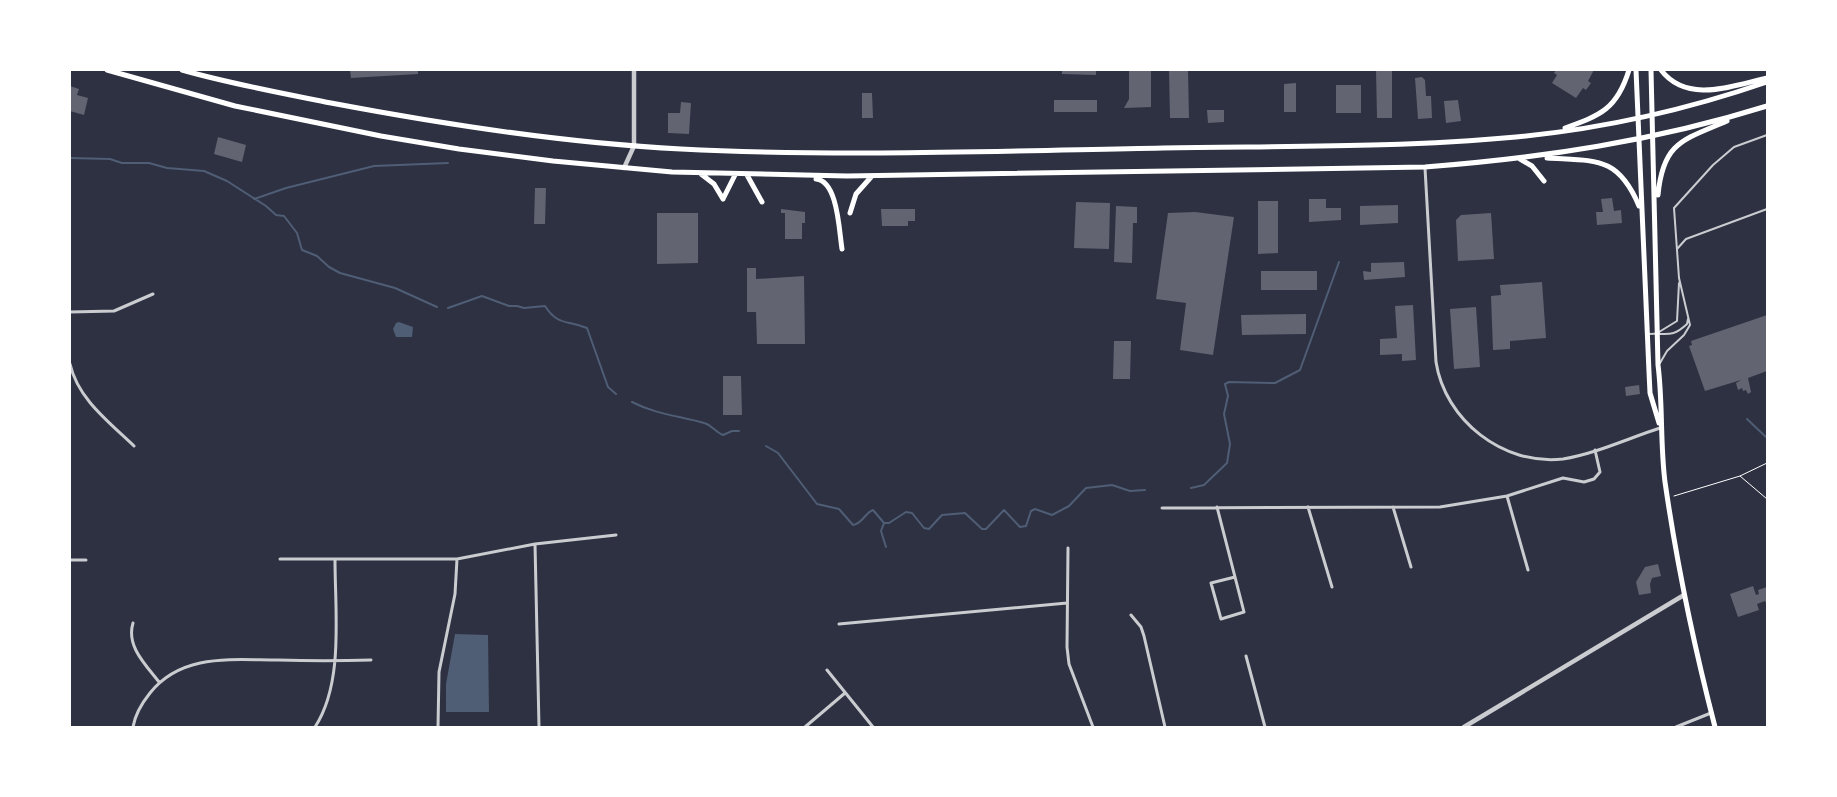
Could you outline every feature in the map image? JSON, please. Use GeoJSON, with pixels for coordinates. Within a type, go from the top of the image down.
{"type":"FeatureCollection","features":[{"type":"Feature","properties":{"kind":"main road"},"geometry":{"type":"LineString","coordinates":[[107,70],[235,106],[381,136],[459,149],[624,168],[735,175],[872,176],[1425,167],[1537,157],[1639,139],[1744,114]]}},
{"type":"Feature","properties":{"kind":"main road"},"geometry":{"type":"LineString","coordinates":[[182,70],[232,83],[387,114],[456,125],[634,146],[722,151],[847,153],[1398,144],[1482,140],[1551,133],[1639,118],[1767,80]]}},
{"type":"Feature","properties":{"kind":"main road"},"geometry":{"type":"LineString","coordinates":[[1551,133],[1597,116],[1609,108],[1618,96],[1629,70]]}},
{"type":"Feature","properties":{"kind":"main road"},"geometry":{"type":"LineString","coordinates":[[1636,70],[1650,393],[1660,428]]}},
{"type":"Feature","properties":{"kind":"main road"},"geometry":{"type":"LineString","coordinates":[[1651,70],[1658,365],[1661,392],[1660,428],[1668,498],[1684,595],[1715,727]]}},
{"type":"Feature","properties":{"kind":"main road"},"geometry":{"type":"LineString","coordinates":[[1661,70],[1688,90],[1716,90],[1767,80]]}},
{"type":"Feature","properties":{"kind":"main road"},"geometry":{"type":"LineString","coordinates":[[1656,218],[1661,168],[1672,150],[1688,138],[1767,106]]}},
{"type":"Feature","properties":{"kind":"main road"},"geometry":{"type":"LineString","coordinates":[[1537,157],[1585,160],[1610,167],[1627,182],[1641,210]]}},
{"type":"Feature","properties":{"kind":"main road"},"geometry":{"type":"LineString","coordinates":[[1520,159],[1532,166],[1544,181]]}},
{"type":"Feature","properties":{"kind":"main road"},"geometry":{"type":"LineString","coordinates":[[699,173],[714,184],[723,199],[735,175]]}},
{"type":"Feature","properties":{"kind":"main road"},"geometry":{"type":"LineString","coordinates":[[747,175],[762,202]]}},
{"type":"Feature","properties":{"kind":"main road"},"geometry":{"type":"LineString","coordinates":[[794,176],[821,179],[830,188],[833,193],[842,249]]}},
{"type":"Feature","properties":{"kind":"main road"},"geometry":{"type":"LineString","coordinates":[[850,213],[856,194],[872,176]]}},
{"type":"Feature","properties":{"kind":"street"},"geometry":{"type":"LineString","coordinates":[[624,168],[634,146],[634,70]]}},
{"type":"Feature","properties":{"kind":"street"},"geometry":{"type":"LineString","coordinates":[[1425,167],[1437,373],[1453,406],[1476,432],[1502,448],[1518,454],[1546,459],[1561,459],[1596,450],[1660,428]]}},
{"type":"Feature","properties":{"kind":"street"},"geometry":{"type":"LineString","coordinates":[[70,312],[114,311],[153,294]]}},
{"type":"Feature","properties":{"kind":"street"},"geometry":{"type":"LineString","coordinates":[[70,364],[77,384],[84,395],[134,446]]}},
{"type":"Feature","properties":{"kind":"street"},"geometry":{"type":"LineString","coordinates":[[1162,508],[1440,507],[1507,496],[1563,478],[1584,482],[1594,480],[1600,472],[1596,450]]}},
{"type":"Feature","properties":{"kind":"street"},"geometry":{"type":"LineString","coordinates":[[1507,496],[1528,570]]}},
{"type":"Feature","properties":{"kind":"street"},"geometry":{"type":"LineString","coordinates":[[1217,507],[1235,577],[1244,612],[1221,619],[1211,583],[1235,577]]}},
{"type":"Feature","properties":{"kind":"street"},"geometry":{"type":"LineString","coordinates":[[1308,507],[1332,587]]}},
{"type":"Feature","properties":{"kind":"street"},"geometry":{"type":"LineString","coordinates":[[1393,507],[1411,567]]}},
{"type":"Feature","properties":{"kind":"street"},"geometry":{"type":"LineString","coordinates":[[280,560],[458,559],[535,544],[616,535]]}},
{"type":"Feature","properties":{"kind":"street"},"geometry":{"type":"LineString","coordinates":[[535,544],[539,727]]}},
{"type":"Feature","properties":{"kind":"street"},"geometry":{"type":"LineString","coordinates":[[1068,548],[1069,664],[1094,727]]}},
{"type":"Feature","properties":{"kind":"street"},"geometry":{"type":"LineString","coordinates":[[438,727],[439,672],[455,594],[458,559]]}},
{"type":"Feature","properties":{"kind":"street"},"geometry":{"type":"LineString","coordinates":[[70,560],[86,560]]}},
{"type":"Feature","properties":{"kind":"street"},"geometry":{"type":"LineString","coordinates":[[314,727],[326,708],[331,692],[335,661],[335,560]]}},
{"type":"Feature","properties":{"kind":"street"},"geometry":{"type":"LineString","coordinates":[[1464,727],[1684,595]]}},
{"type":"Feature","properties":{"kind":"street"},"geometry":{"type":"LineString","coordinates":[[838,624],[1067,604]]}},
{"type":"Feature","properties":{"kind":"street"},"geometry":{"type":"LineString","coordinates":[[1131,615],[1141,627],[1144,636],[1166,727]]}},
{"type":"Feature","properties":{"kind":"street"},"geometry":{"type":"LineString","coordinates":[[134,623],[130,633],[131,641],[144,664],[159,682]]}},
{"type":"Feature","properties":{"kind":"street"},"geometry":{"type":"LineString","coordinates":[[1246,656],[1265,727]]}},
{"type":"Feature","properties":{"kind":"street"},"geometry":{"type":"LineString","coordinates":[[133,727],[138,710],[159,682],[183,667],[205,661],[371,660]]}},
{"type":"Feature","properties":{"kind":"street"},"geometry":{"type":"LineString","coordinates":[[827,670],[873,727]]}},
{"type":"Feature","properties":{"kind":"street"},"geometry":{"type":"LineString","coordinates":[[805,727],[845,693]]}},
{"type":"Feature","properties":{"kind":"street"},"geometry":{"type":"LineString","coordinates":[[1676,727],[1712,713]]}},
{"type":"Feature","properties":{"kind":"lane"},"geometry":{"type":"LineString","coordinates":[[1658,365],[1667,350],[1684,335],[1690,325],[1676,251],[1674,215],[1676,204],[1734,146],[1767,135]]}},
{"type":"Feature","properties":{"kind":"lane"},"geometry":{"type":"LineString","coordinates":[[1676,251],[1679,244],[1686,239],[1767,209]]}},
{"type":"Feature","properties":{"kind":"lane"},"geometry":{"type":"LineString","coordinates":[[1658,334],[1677,321],[1680,278]]}},
{"type":"Feature","properties":{"kind":"lane"},"geometry":{"type":"LineString","coordinates":[[1647,334],[1668,335],[1677,333],[1687,324],[1688,314]]}},
{"type":"Feature","properties":{"kind":"path"},"geometry":{"type":"LineString","coordinates":[[1668,498],[1740,476],[1767,462]]}},
{"type":"Feature","properties":{"kind":"path"},"geometry":{"type":"LineString","coordinates":[[1740,476],[1767,499]]}},
{"type":"Feature","properties":{"kind":"water"},"geometry":{"type":"Polygon","coordinates":[[[399,322],[413,327],[412,337],[396,337],[393,329],[396,323],[399,322]]]}},
{"type":"Feature","properties":{"kind":"water"},"geometry":{"type":"Polygon","coordinates":[[[455,634],[488,635],[489,712],[446,712],[446,684],[455,634]]]}},
{"type":"Feature","properties":{"kind":"building"},"geometry":{"type":"Polygon","coordinates":[[[350,70],[418,70],[418,74],[351,78],[350,70]]]}},
{"type":"Feature","properties":{"kind":"building"},"geometry":{"type":"Polygon","coordinates":[[[1062,70],[1096,70],[1096,75],[1062,74],[1062,70]]]}},
{"type":"Feature","properties":{"kind":"building"},"geometry":{"type":"Polygon","coordinates":[[[1129,70],[1151,70],[1151,107],[1124,108],[1129,99],[1129,70]]]}},
{"type":"Feature","properties":{"kind":"building"},"geometry":{"type":"Polygon","coordinates":[[[1169,70],[1188,70],[1189,118],[1170,118],[1169,70]]]}},
{"type":"Feature","properties":{"kind":"building"},"geometry":{"type":"Polygon","coordinates":[[[1376,70],[1392,70],[1392,118],[1377,118],[1376,70]]]}},
{"type":"Feature","properties":{"kind":"building"},"geometry":{"type":"Polygon","coordinates":[[[1556,70],[1594,70],[1588,81],[1591,83],[1586,90],[1583,88],[1576,98],[1552,83],[1557,75],[1554,73],[1556,70]]]}},
{"type":"Feature","properties":{"kind":"building"},"geometry":{"type":"Polygon","coordinates":[[[1422,77],[1425,80],[1426,96],[1431,96],[1432,118],[1418,119],[1415,78],[1422,77]]]}},
{"type":"Feature","properties":{"kind":"building"},"geometry":{"type":"Polygon","coordinates":[[[1296,83],[1296,112],[1284,112],[1284,84],[1296,83]]]}},
{"type":"Feature","properties":{"kind":"building"},"geometry":{"type":"Polygon","coordinates":[[[1336,85],[1361,85],[1361,113],[1336,113],[1336,85]]]}},
{"type":"Feature","properties":{"kind":"building"},"geometry":{"type":"Polygon","coordinates":[[[70,86],[79,89],[77,95],[88,98],[84,115],[70,111],[70,86]]]}},
{"type":"Feature","properties":{"kind":"building"},"geometry":{"type":"Polygon","coordinates":[[[862,93],[872,93],[873,118],[862,118],[862,93]]]}},
{"type":"Feature","properties":{"kind":"building"},"geometry":{"type":"Polygon","coordinates":[[[1054,100],[1097,100],[1097,112],[1054,112],[1054,100]]]}},
{"type":"Feature","properties":{"kind":"building"},"geometry":{"type":"Polygon","coordinates":[[[1458,100],[1461,121],[1446,123],[1444,101],[1458,100]]]}},
{"type":"Feature","properties":{"kind":"building"},"geometry":{"type":"Polygon","coordinates":[[[681,102],[691,103],[689,134],[668,133],[668,113],[680,113],[681,102]]]}},
{"type":"Feature","properties":{"kind":"building"},"geometry":{"type":"Polygon","coordinates":[[[1207,110],[1224,110],[1224,122],[1208,123],[1207,110]]]}},
{"type":"Feature","properties":{"kind":"building"},"geometry":{"type":"Polygon","coordinates":[[[218,137],[246,145],[242,162],[214,154],[218,137]]]}},
{"type":"Feature","properties":{"kind":"building"},"geometry":{"type":"Polygon","coordinates":[[[535,188],[546,188],[545,224],[534,224],[535,188]]]}},
{"type":"Feature","properties":{"kind":"building"},"geometry":{"type":"Polygon","coordinates":[[[1612,198],[1614,211],[1621,210],[1622,223],[1597,225],[1596,212],[1603,212],[1601,199],[1612,198]]]}},
{"type":"Feature","properties":{"kind":"building"},"geometry":{"type":"Polygon","coordinates":[[[1309,199],[1326,199],[1326,208],[1341,208],[1341,220],[1309,222],[1309,199]]]}},
{"type":"Feature","properties":{"kind":"building"},"geometry":{"type":"Polygon","coordinates":[[[1258,201],[1278,201],[1278,253],[1258,254],[1258,201]]]}},
{"type":"Feature","properties":{"kind":"building"},"geometry":{"type":"Polygon","coordinates":[[[1076,202],[1110,203],[1109,249],[1074,248],[1076,202]]]}},
{"type":"Feature","properties":{"kind":"building"},"geometry":{"type":"Polygon","coordinates":[[[1398,205],[1398,223],[1360,225],[1360,206],[1398,205]]]}},
{"type":"Feature","properties":{"kind":"building"},"geometry":{"type":"Polygon","coordinates":[[[1116,206],[1137,207],[1137,223],[1133,223],[1132,263],[1114,262],[1116,206]]]}},
{"type":"Feature","properties":{"kind":"building"},"geometry":{"type":"Polygon","coordinates":[[[781,209],[805,212],[805,223],[802,223],[802,239],[785,239],[785,213],[781,213],[781,209]]]}},
{"type":"Feature","properties":{"kind":"building"},"geometry":{"type":"Polygon","coordinates":[[[881,209],[915,209],[915,221],[908,221],[908,226],[882,226],[881,209]]]}},
{"type":"Feature","properties":{"kind":"building"},"geometry":{"type":"Polygon","coordinates":[[[1195,212],[1234,217],[1213,355],[1180,350],[1186,303],[1156,299],[1168,213],[1195,212]]]}},
{"type":"Feature","properties":{"kind":"building"},"geometry":{"type":"Polygon","coordinates":[[[657,213],[698,213],[698,263],[657,264],[657,213]]]}},
{"type":"Feature","properties":{"kind":"building"},"geometry":{"type":"Polygon","coordinates":[[[1491,213],[1494,259],[1458,261],[1456,220],[1461,215],[1491,213]]]}},
{"type":"Feature","properties":{"kind":"building"},"geometry":{"type":"Polygon","coordinates":[[[1404,262],[1405,277],[1364,280],[1363,271],[1371,272],[1371,263],[1404,262]]]}},
{"type":"Feature","properties":{"kind":"building"},"geometry":{"type":"Polygon","coordinates":[[[747,268],[756,268],[756,279],[804,276],[805,344],[757,344],[756,312],[747,312],[747,268]]]}},
{"type":"Feature","properties":{"kind":"building"},"geometry":{"type":"Polygon","coordinates":[[[1261,271],[1317,271],[1317,290],[1261,290],[1261,271]]]}},
{"type":"Feature","properties":{"kind":"building"},"geometry":{"type":"Polygon","coordinates":[[[1542,282],[1546,338],[1510,341],[1510,349],[1493,350],[1491,296],[1501,295],[1500,285],[1542,282]]]}},
{"type":"Feature","properties":{"kind":"building"},"geometry":{"type":"Polygon","coordinates":[[[1413,305],[1416,360],[1402,361],[1402,354],[1380,355],[1380,339],[1397,338],[1395,306],[1413,305]]]}},
{"type":"Feature","properties":{"kind":"building"},"geometry":{"type":"Polygon","coordinates":[[[1476,307],[1480,367],[1454,369],[1450,309],[1476,307]]]}},
{"type":"Feature","properties":{"kind":"building"},"geometry":{"type":"Polygon","coordinates":[[[1306,314],[1306,334],[1242,335],[1241,315],[1306,314]]]}},
{"type":"Feature","properties":{"kind":"building"},"geometry":{"type":"Polygon","coordinates":[[[1767,315],[1767,371],[1748,378],[1751,392],[1748,394],[1742,388],[1738,390],[1736,383],[1741,380],[1705,391],[1689,346],[1692,345],[1691,341],[1767,315]]]}},
{"type":"Feature","properties":{"kind":"building"},"geometry":{"type":"Polygon","coordinates":[[[1114,341],[1131,341],[1130,379],[1113,379],[1114,341]]]}},
{"type":"Feature","properties":{"kind":"building"},"geometry":{"type":"Polygon","coordinates":[[[723,376],[741,376],[742,415],[723,415],[723,376]]]}},
{"type":"Feature","properties":{"kind":"building"},"geometry":{"type":"Polygon","coordinates":[[[1639,385],[1640,394],[1626,396],[1625,387],[1639,385]]]}},
{"type":"Feature","properties":{"kind":"building"},"geometry":{"type":"Polygon","coordinates":[[[1658,564],[1661,576],[1652,578],[1650,584],[1651,593],[1639,595],[1636,582],[1645,567],[1658,564]]]}},
{"type":"Feature","properties":{"kind":"building"},"geometry":{"type":"Polygon","coordinates":[[[1753,586],[1756,595],[1759,594],[1758,590],[1767,587],[1767,605],[1765,601],[1757,604],[1759,610],[1738,617],[1730,594],[1753,586]]]}},
{"type":"Feature","properties":{"kind":"waterway"},"geometry":{"type":"LineString","coordinates":[[70,158],[110,159],[122,163],[149,163],[167,168],[204,171],[227,181],[266,206],[276,215],[284,216],[297,233],[302,250],[317,256],[329,267],[340,273],[395,288],[437,307]]}},
{"type":"Feature","properties":{"kind":"waterway"},"geometry":{"type":"LineString","coordinates":[[254,199],[286,188],[374,166],[448,163]]}},
{"type":"Feature","properties":{"kind":"waterway"},"geometry":{"type":"LineString","coordinates":[[1191,488],[1204,485],[1227,463],[1230,444],[1224,414],[1228,396],[1225,384],[1229,382],[1275,383],[1300,370],[1339,262]]}},
{"type":"Feature","properties":{"kind":"waterway"},"geometry":{"type":"LineString","coordinates":[[448,308],[482,296],[509,306],[524,308],[545,306],[559,320],[587,328],[608,387],[616,394]]}},
{"type":"Feature","properties":{"kind":"waterway"},"geometry":{"type":"LineString","coordinates":[[632,402],[658,412],[707,424],[723,435],[732,431],[739,431]]}},
{"type":"Feature","properties":{"kind":"waterway"},"geometry":{"type":"LineString","coordinates":[[1747,419],[1767,438]]}},
{"type":"Feature","properties":{"kind":"waterway"},"geometry":{"type":"LineString","coordinates":[[766,446],[778,453],[817,504],[839,509],[853,525],[859,523],[873,510],[884,523],[889,523],[906,512],[912,513],[924,528],[929,529],[942,515],[965,513],[982,529],[986,529],[1004,510],[1020,527],[1026,526],[1031,511],[1035,509],[1052,515],[1069,506],[1086,488],[1112,485],[1130,491],[1145,490]]}},
{"type":"Feature","properties":{"kind":"waterway"},"geometry":{"type":"LineString","coordinates":[[884,523],[881,531],[886,547]]}}]}
